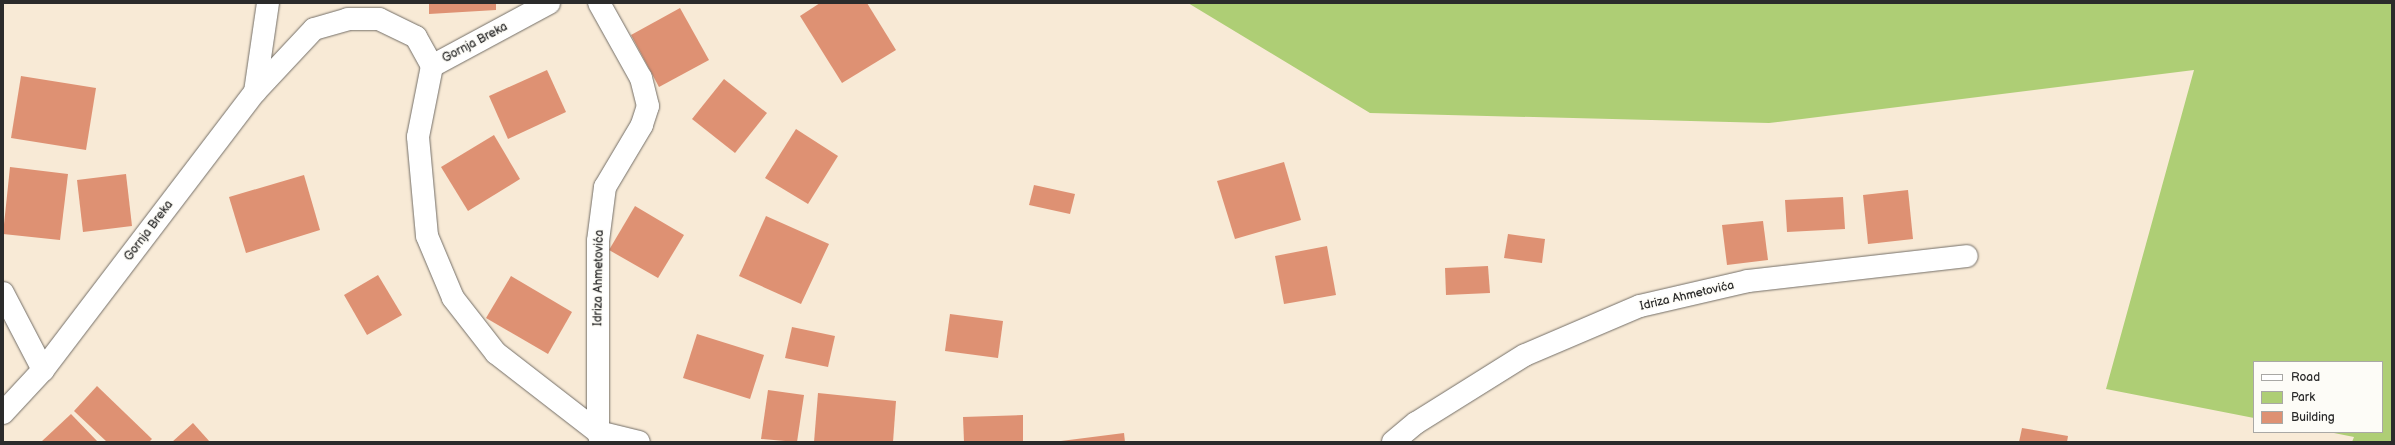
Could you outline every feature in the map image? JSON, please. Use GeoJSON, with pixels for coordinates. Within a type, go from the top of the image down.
{"type":"FeatureCollection","features":[{"type":"Feature","properties":{"kind":"street","name":"Gornja Breka"},"geometry":{"type":"LineString","coordinates":[[255,92],[268,3]]}},
{"type":"Feature","properties":{"kind":"street","name":"Gornja Breka"},"geometry":{"type":"LineString","coordinates":[[3,413],[43,370],[255,92],[314,29],[348,19],[378,19],[416,37],[432,66],[549,3]]}},
{"type":"Feature","properties":{"kind":"street","name":"Idriza Ahmetovića"},"geometry":{"type":"LineString","coordinates":[[599,3],[641,78],[648,106],[642,125],[605,187],[598,241],[599,437]]}},
{"type":"Feature","properties":{"kind":"street"},"geometry":{"type":"LineString","coordinates":[[432,66],[418,137],[427,236],[453,298],[496,353],[599,437],[639,442]]}},
{"type":"Feature","properties":{"kind":"street","name":"Idriza Ahmetovića"},"geometry":{"type":"LineString","coordinates":[[1393,442],[1416,423],[1525,355],[1640,306],[1748,281],[1967,256]]}},
{"type":"Feature","properties":{"kind":"street"},"geometry":{"type":"LineString","coordinates":[[3,293],[43,370]]}},
{"type":"Feature","properties":{"kind":"green space"},"geometry":{"type":"Polygon","coordinates":[[[1188,3],[2392,3],[2392,442],[2352,442],[2354,437],[2334,433],[2383,433],[2383,361],[2253,361],[2253,418],[2106,389],[2194,70],[1769,123],[1370,113],[1188,3]]]}},
{"type":"Feature","properties":{"kind":"building"},"geometry":{"type":"Polygon","coordinates":[[[429,3],[496,3],[496,10],[429,14],[429,3]]]}},
{"type":"Feature","properties":{"kind":"building"},"geometry":{"type":"Polygon","coordinates":[[[820,3],[867,3],[896,50],[842,83],[800,16],[820,3]]]}},
{"type":"Feature","properties":{"kind":"building"},"geometry":{"type":"Polygon","coordinates":[[[680,8],[709,60],[659,87],[631,35],[680,8]]]}},
{"type":"Feature","properties":{"kind":"building"},"geometry":{"type":"Polygon","coordinates":[[[547,70],[566,112],[508,139],[489,96],[547,70]]]}},
{"type":"Feature","properties":{"kind":"building"},"geometry":{"type":"Polygon","coordinates":[[[21,76],[96,88],[86,150],[11,138],[21,76]]]}},
{"type":"Feature","properties":{"kind":"building"},"geometry":{"type":"Polygon","coordinates":[[[724,79],[767,113],[735,153],[692,119],[724,79]]]}},
{"type":"Feature","properties":{"kind":"building"},"geometry":{"type":"Polygon","coordinates":[[[796,129],[838,156],[808,204],[765,178],[796,129]]]}},
{"type":"Feature","properties":{"kind":"building"},"geometry":{"type":"Polygon","coordinates":[[[494,135],[520,179],[468,211],[441,167],[494,135]]]}},
{"type":"Feature","properties":{"kind":"building"},"geometry":{"type":"Polygon","coordinates":[[[1284,162],[1301,220],[1235,239],[1217,181],[1284,162]]]}},
{"type":"Feature","properties":{"kind":"building"},"geometry":{"type":"Polygon","coordinates":[[[10,167],[68,174],[60,240],[3,234],[10,167]]]}},
{"type":"Feature","properties":{"kind":"building"},"geometry":{"type":"Polygon","coordinates":[[[126,174],[132,226],[83,232],[77,180],[126,174]]]}},
{"type":"Feature","properties":{"kind":"building"},"geometry":{"type":"Polygon","coordinates":[[[304,175],[320,230],[246,253],[229,197],[304,175]]]}},
{"type":"Feature","properties":{"kind":"building"},"geometry":{"type":"Polygon","coordinates":[[[1034,185],[1075,194],[1070,214],[1029,205],[1034,185]]]}},
{"type":"Feature","properties":{"kind":"building"},"geometry":{"type":"Polygon","coordinates":[[[1908,190],[1913,239],[1868,244],[1863,195],[1908,190]]]}},
{"type":"Feature","properties":{"kind":"building"},"geometry":{"type":"Polygon","coordinates":[[[1843,197],[1845,229],[1787,232],[1785,200],[1843,197]]]}},
{"type":"Feature","properties":{"kind":"building"},"geometry":{"type":"Polygon","coordinates":[[[635,206],[684,235],[658,278],[609,250],[635,206]]]}},
{"type":"Feature","properties":{"kind":"building"},"geometry":{"type":"Polygon","coordinates":[[[766,216],[829,244],[801,304],[739,276],[766,216]]]}},
{"type":"Feature","properties":{"kind":"building"},"geometry":{"type":"Polygon","coordinates":[[[1763,221],[1768,260],[1727,265],[1722,225],[1763,221]]]}},
{"type":"Feature","properties":{"kind":"building"},"geometry":{"type":"Polygon","coordinates":[[[1508,234],[1545,239],[1542,263],[1504,258],[1508,234]]]}},
{"type":"Feature","properties":{"kind":"building"},"geometry":{"type":"Polygon","coordinates":[[[1327,246],[1336,295],[1284,304],[1275,256],[1327,246]]]}},
{"type":"Feature","properties":{"kind":"building"},"geometry":{"type":"Polygon","coordinates":[[[1488,266],[1490,293],[1446,295],[1445,268],[1488,266]]]}},
{"type":"Feature","properties":{"kind":"building"},"geometry":{"type":"Polygon","coordinates":[[[378,275],[402,315],[367,335],[344,295],[378,275]]]}},
{"type":"Feature","properties":{"kind":"building"},"geometry":{"type":"Polygon","coordinates":[[[511,276],[572,312],[548,354],[486,318],[511,276]]]}},
{"type":"Feature","properties":{"kind":"building"},"geometry":{"type":"Polygon","coordinates":[[[950,314],[1003,321],[998,358],[945,351],[950,314]]]}},
{"type":"Feature","properties":{"kind":"building"},"geometry":{"type":"Polygon","coordinates":[[[792,327],[835,336],[828,367],[785,358],[792,327]]]}},
{"type":"Feature","properties":{"kind":"building"},"geometry":{"type":"Polygon","coordinates":[[[697,334],[764,355],[750,399],[683,378],[697,334]]]}},
{"type":"Feature","properties":{"kind":"building"},"geometry":{"type":"Polygon","coordinates":[[[97,386],[152,439],[149,442],[107,442],[74,411],[97,386]]]}},
{"type":"Feature","properties":{"kind":"building"},"geometry":{"type":"Polygon","coordinates":[[[768,390],[804,395],[797,442],[761,439],[768,390]]]}},
{"type":"Feature","properties":{"kind":"building"},"geometry":{"type":"Polygon","coordinates":[[[818,393],[896,401],[893,442],[814,442],[818,393]]]}},
{"type":"Feature","properties":{"kind":"building"},"geometry":{"type":"Polygon","coordinates":[[[71,414],[98,442],[41,442],[71,414]]]}},
{"type":"Feature","properties":{"kind":"building"},"geometry":{"type":"Polygon","coordinates":[[[1023,415],[1023,442],[964,442],[963,417],[1023,415]]]}},
{"type":"Feature","properties":{"kind":"building"},"geometry":{"type":"Polygon","coordinates":[[[193,423],[210,442],[172,442],[193,423]]]}},
{"type":"Feature","properties":{"kind":"building"},"geometry":{"type":"Polygon","coordinates":[[[2022,428],[2068,436],[2067,442],[2019,442],[2022,428]]]}},
{"type":"Feature","properties":{"kind":"building"},"geometry":{"type":"Polygon","coordinates":[[[1124,433],[1125,442],[1061,441],[1124,433]]]}}]}
